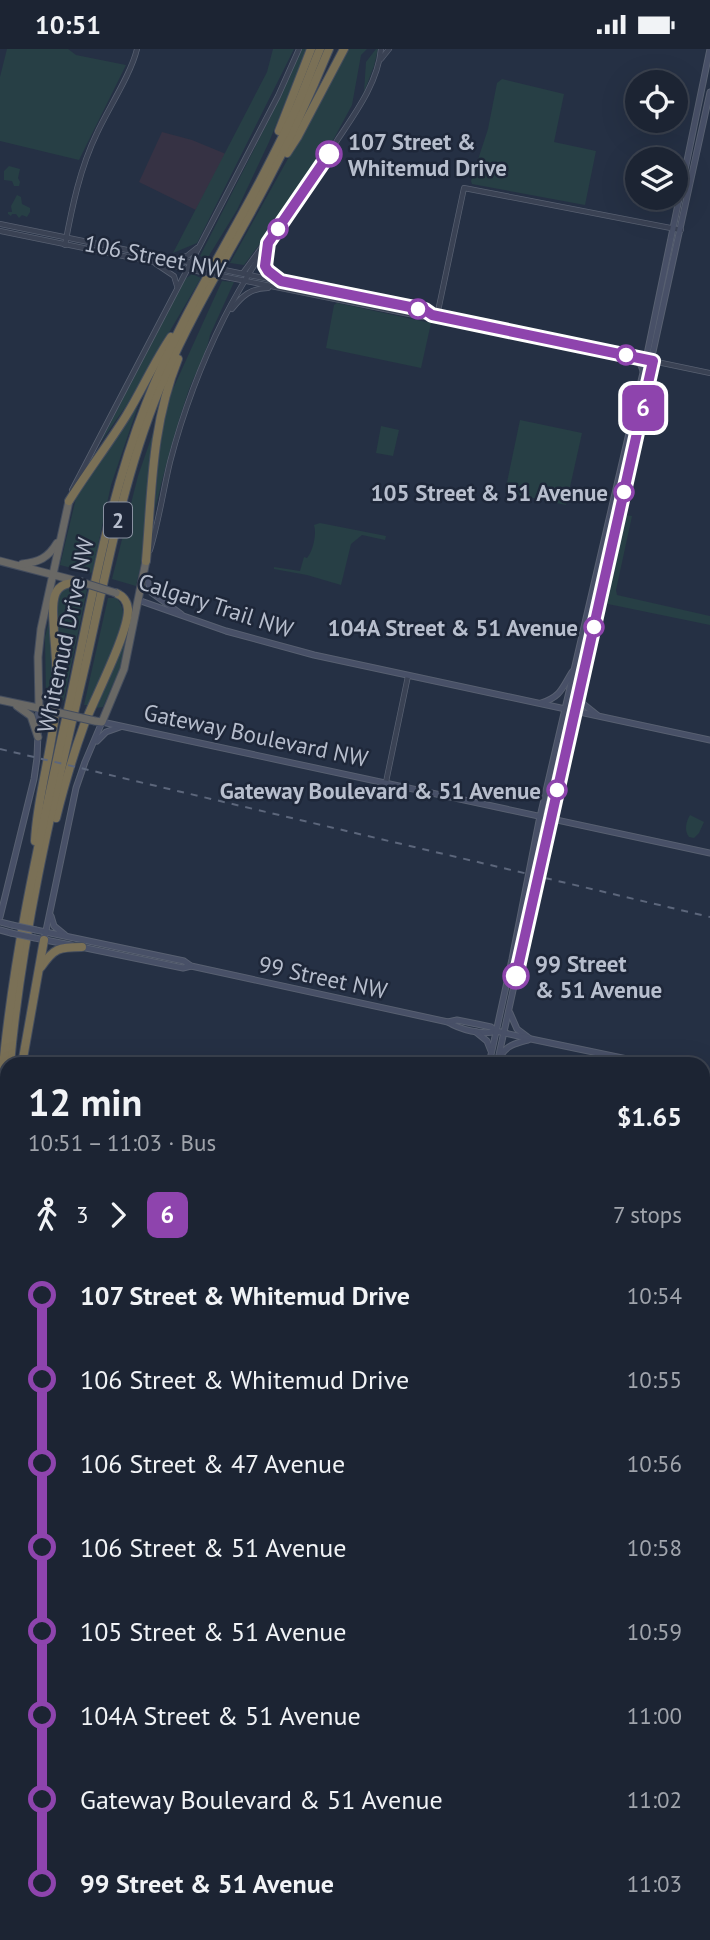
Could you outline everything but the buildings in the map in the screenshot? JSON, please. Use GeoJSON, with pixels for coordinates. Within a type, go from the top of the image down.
{"type":"FeatureCollection","features":[{"type":"Feature","properties":{"kind":"highway"},"geometry":{"type":"LineString","coordinates":[[262,184],[311,49]]}},
{"type":"Feature","properties":{"kind":"highway","name":"Whitemud Drive NW"},"geometry":{"type":"LineString","coordinates":[[4,1057],[10,996],[115,498],[160,369],[187,314],[262,184],[320,49]]}},
{"type":"Feature","properties":{"kind":"highway","name":"Whitemud Drive NW"},"geometry":{"type":"LineString","coordinates":[[11,1057],[37,867],[118,517],[148,417],[185,333],[330,49]]}},
{"type":"Feature","properties":{"kind":"highway"},"geometry":{"type":"LineString","coordinates":[[262,184],[298,136],[345,49]]}},
{"type":"Feature","properties":{"kind":"highway"},"geometry":{"type":"LineString","coordinates":[[43,709],[39,648],[69,502],[127,414],[161,352],[187,314]]}},
{"type":"Feature","properties":{"kind":"highway"},"geometry":{"type":"LineString","coordinates":[[99,721],[124,669],[145,572],[158,426],[170,380],[183,348],[185,333]]}},
{"type":"Feature","properties":{"kind":"highway"},"geometry":{"type":"LineString","coordinates":[[18,565],[46,558],[60,539]]}},
{"type":"Feature","properties":{"kind":"highway","name":"Calgary Trail NW"},"geometry":{"type":"LineString","coordinates":[[0,561],[138,600]]}},
{"type":"Feature","properties":{"kind":"highway"},"geometry":{"type":"LineString","coordinates":[[37,867],[35,831],[53,737],[56,703],[54,597],[61,586],[81,582]]}},
{"type":"Feature","properties":{"kind":"highway"},"geometry":{"type":"LineString","coordinates":[[37,867],[50,840],[81,732],[125,625],[127,603],[123,596],[116,593]]}},
{"type":"Feature","properties":{"kind":"highway","name":"Gateway Boulevard NW"},"geometry":{"type":"LineString","coordinates":[[0,700],[99,721]]}},
{"type":"Feature","properties":{"kind":"highway"},"geometry":{"type":"LineString","coordinates":[[11,702],[31,716],[38,737]]}},
{"type":"Feature","properties":{"kind":"highway"},"geometry":{"type":"LineString","coordinates":[[23,1057],[41,937]]}},
{"type":"Feature","properties":{"kind":"highway"},"geometry":{"type":"LineString","coordinates":[[37,972],[55,950],[82,947]]}},
{"type":"Feature","properties":{"kind":"main road"},"geometry":{"type":"LineString","coordinates":[[498,1057],[650,360],[710,49]]}},
{"type":"Feature","properties":{"kind":"main road"},"geometry":{"type":"LineString","coordinates":[[677,229],[710,92]]}},
{"type":"Feature","properties":{"kind":"main road"},"geometry":{"type":"LineString","coordinates":[[632,357],[641,366],[643,374]]}},
{"type":"Feature","properties":{"kind":"main road"},"geometry":{"type":"LineString","coordinates":[[491,1056],[540,816],[643,374],[650,360]]}},
{"type":"Feature","properties":{"kind":"main road"},"geometry":{"type":"LineString","coordinates":[[145,572],[152,593],[183,616]]}},
{"type":"Feature","properties":{"kind":"main road","name":"Calgary Trail NW"},"geometry":{"type":"LineString","coordinates":[[138,600],[282,647],[710,740]]}},
{"type":"Feature","properties":{"kind":"main road"},"geometry":{"type":"LineString","coordinates":[[538,704],[557,696],[575,668]]}},
{"type":"Feature","properties":{"kind":"main road"},"geometry":{"type":"LineString","coordinates":[[580,687],[582,703],[600,717]]}},
{"type":"Feature","properties":{"kind":"main road"},"geometry":{"type":"LineString","coordinates":[[0,917],[34,779],[43,709]]}},
{"type":"Feature","properties":{"kind":"main road"},"geometry":{"type":"LineString","coordinates":[[41,937],[50,909],[75,795],[99,721]]}},
{"type":"Feature","properties":{"kind":"main road","name":"Gateway Boulevard NW"},"geometry":{"type":"LineString","coordinates":[[99,721],[710,853]]}},
{"type":"Feature","properties":{"kind":"main road"},"geometry":{"type":"LineString","coordinates":[[85,762],[91,748],[101,737],[122,726]]}},
{"type":"Feature","properties":{"kind":"main road"},"geometry":{"type":"LineString","coordinates":[[545,843],[553,826],[567,822]]}},
{"type":"Feature","properties":{"kind":"main road"},"geometry":{"type":"LineString","coordinates":[[538,828],[542,831],[545,843]]}},
{"type":"Feature","properties":{"kind":"main road"},"geometry":{"type":"LineString","coordinates":[[50,909],[54,926],[68,937]]}},
{"type":"Feature","properties":{"kind":"main road","name":"99 Street NW"},"geometry":{"type":"LineString","coordinates":[[0,922],[36,930],[41,937]]}},
{"type":"Feature","properties":{"kind":"main road","name":"99 Street NW"},"geometry":{"type":"LineString","coordinates":[[0,930],[183,968],[191,966]]}},
{"type":"Feature","properties":{"kind":"main road","name":"99 Street NW"},"geometry":{"type":"LineString","coordinates":[[41,937],[68,937],[184,961],[191,966],[448,1022],[473,1030],[490,1033],[496,1031]]}},
{"type":"Feature","properties":{"kind":"main road"},"geometry":{"type":"LineString","coordinates":[[509,1007],[515,1025],[531,1039]]}},
{"type":"Feature","properties":{"kind":"main road"},"geometry":{"type":"LineString","coordinates":[[477,1024],[490,1022],[501,1009]]}},
{"type":"Feature","properties":{"kind":"main road","name":"99 Street NW"},"geometry":{"type":"LineString","coordinates":[[448,1022],[457,1020],[477,1024],[504,1033],[618,1057]]}},
{"type":"Feature","properties":{"kind":"main road"},"geometry":{"type":"LineString","coordinates":[[473,1030],[487,1041],[491,1056]]}},
{"type":"Feature","properties":{"kind":"main road"},"geometry":{"type":"LineString","coordinates":[[500,1057],[505,1049],[531,1039]]}},
{"type":"Feature","properties":{"kind":"street"},"geometry":{"type":"LineString","coordinates":[[65,244],[89,152],[137,49]]}},
{"type":"Feature","properties":{"kind":"street"},"geometry":{"type":"LineString","coordinates":[[69,502],[72,489],[278,96],[299,49]]}},
{"type":"Feature","properties":{"kind":"street"},"geometry":{"type":"LineString","coordinates":[[146,561],[184,415],[223,320],[242,280],[249,275],[353,118],[364,98],[381,49]]}},
{"type":"Feature","properties":{"kind":"street"},"geometry":{"type":"LineString","coordinates":[[378,62],[389,49]]}},
{"type":"Feature","properties":{"kind":"street"},"geometry":{"type":"LineString","coordinates":[[434,315],[464,188],[677,229]]}},
{"type":"Feature","properties":{"kind":"street","name":"106 Street NW"},"geometry":{"type":"LineString","coordinates":[[0,225],[425,310],[434,315],[710,373]]}},
{"type":"Feature","properties":{"kind":"street","name":"106 Street NW"},"geometry":{"type":"LineString","coordinates":[[0,231],[424,317],[434,315]]}},
{"type":"Feature","properties":{"kind":"street"},"geometry":{"type":"LineString","coordinates":[[242,280],[238,272],[268,243]]}},
{"type":"Feature","properties":{"kind":"street"},"geometry":{"type":"LineString","coordinates":[[268,243],[265,266],[281,281]]}},
{"type":"Feature","properties":{"kind":"street"},"geometry":{"type":"LineString","coordinates":[[173,260],[187,256],[200,245]]}},
{"type":"Feature","properties":{"kind":"street"},"geometry":{"type":"LineString","coordinates":[[156,263],[176,277],[176,291]]}},
{"type":"Feature","properties":{"kind":"street"},"geometry":{"type":"LineString","coordinates":[[223,320],[241,297],[253,289],[279,288]]}},
{"type":"Feature","properties":{"kind":"street"},"geometry":{"type":"LineString","coordinates":[[386,782],[408,676]]}},
{"type":"Feature","properties":{"kind":"shaded area"},"geometry":{"type":"Polygon","coordinates":[[[162,132],[192,140],[226,154],[196,210],[139,182],[162,132]]]}},
{"type":"Feature","properties":{"kind":"green space"},"geometry":{"type":"Polygon","coordinates":[[[7,49],[68,49],[76,55],[126,65],[79,160],[0,141],[0,77],[7,49]]]}},
{"type":"Feature","properties":{"kind":"green space"},"geometry":{"type":"Polygon","coordinates":[[[273,49],[294,49],[197,243],[173,253],[267,72],[273,49]]]}},
{"type":"Feature","properties":{"kind":"green space"},"geometry":{"type":"Polygon","coordinates":[[[301,49],[307,49],[269,142],[237,210],[207,259],[200,256],[281,96],[301,49]]]}},
{"type":"Feature","properties":{"kind":"green space"},"geometry":{"type":"Polygon","coordinates":[[[349,49],[367,49],[361,55],[352,105],[324,157],[244,265],[230,263],[349,49]]]}},
{"type":"Feature","properties":{"kind":"green space"},"geometry":{"type":"Polygon","coordinates":[[[376,49],[374,66],[364,92],[366,62],[376,49]]]}},
{"type":"Feature","properties":{"kind":"green space"},"geometry":{"type":"Polygon","coordinates":[[[502,79],[564,94],[554,142],[596,151],[585,205],[472,184],[488,129],[497,83],[502,79]]]}},
{"type":"Feature","properties":{"kind":"green space"},"geometry":{"type":"Polygon","coordinates":[[[9,166],[20,169],[19,186],[4,180],[4,171],[9,166]]]}},
{"type":"Feature","properties":{"kind":"green space"},"geometry":{"type":"Polygon","coordinates":[[[17,195],[21,197],[22,204],[30,208],[27,217],[22,215],[19,218],[16,214],[8,214],[12,212],[11,206],[17,195]]]}},
{"type":"Feature","properties":{"kind":"green space"},"geometry":{"type":"Polygon","coordinates":[[[192,274],[201,278],[126,406],[100,443],[185,279],[192,274]]]}},
{"type":"Feature","properties":{"kind":"green space"},"geometry":{"type":"Polygon","coordinates":[[[222,281],[234,282],[188,392],[155,510],[160,434],[172,391],[222,281]]]}},
{"type":"Feature","properties":{"kind":"green space"},"geometry":{"type":"Polygon","coordinates":[[[337,303],[431,323],[421,368],[326,348],[334,305],[337,303]]]}},
{"type":"Feature","properties":{"kind":"green space"},"geometry":{"type":"Polygon","coordinates":[[[138,406],[111,485],[92,573],[60,565],[77,494],[138,406]]]}},
{"type":"Feature","properties":{"kind":"green space"},"geometry":{"type":"Polygon","coordinates":[[[520,420],[582,433],[566,505],[505,492],[520,420]]]}},
{"type":"Feature","properties":{"kind":"green space"},"geometry":{"type":"Polygon","coordinates":[[[381,426],[399,430],[393,456],[376,453],[381,426]]]}},
{"type":"Feature","properties":{"kind":"green space"},"geometry":{"type":"Polygon","coordinates":[[[155,427],[145,546],[136,586],[112,579],[138,476],[155,427]]]}},
{"type":"Feature","properties":{"kind":"green space"},"geometry":{"type":"Polygon","coordinates":[[[632,516],[617,595],[710,616],[710,625],[603,603],[621,517],[632,516]]]}},
{"type":"Feature","properties":{"kind":"green space"},"geometry":{"type":"Polygon","coordinates":[[[320,523],[386,536],[385,540],[362,535],[351,544],[341,585],[274,569],[300,571],[304,557],[307,558],[313,547],[314,525],[320,523]]]}},
{"type":"Feature","properties":{"kind":"green space"},"geometry":{"type":"Polygon","coordinates":[[[76,585],[87,590],[64,700],[60,701],[57,615],[59,594],[65,588],[76,585]]]}},
{"type":"Feature","properties":{"kind":"green space"},"geometry":{"type":"Polygon","coordinates":[[[108,598],[117,598],[120,603],[123,611],[122,623],[88,705],[84,705],[108,598]]]}},
{"type":"Feature","properties":{"kind":"green space"},"geometry":{"type":"Polygon","coordinates":[[[50,618],[52,697],[46,696],[45,637],[50,618]]]}},
{"type":"Feature","properties":{"kind":"green space"},"geometry":{"type":"Polygon","coordinates":[[[127,632],[121,666],[103,707],[96,708],[127,632]]]}},
{"type":"Feature","properties":{"kind":"green space"},"geometry":{"type":"Polygon","coordinates":[[[690,815],[704,822],[694,838],[689,837],[686,832],[690,815]]]}},
{"type":"Feature","properties":{"kind":"railway"},"geometry":{"type":"LineString","coordinates":[[0,749],[710,917]]}},
{"type":"Feature","properties":{"kind":"bus line","name":"6"},"geometry":{"type":"LineString","coordinates":[[329,154],[268,243],[265,266],[281,281],[653,361],[516,976]]}},
{"type":"Feature","properties":{"kind":"place","name":"107 Street & Whitemud Drive"},"geometry":{"type":"Point","coordinates":[329,154]}},
{"type":"Feature","properties":{"kind":"place","name":"105 Street & 51 Avenue"},"geometry":{"type":"Point","coordinates":[624,492]}},
{"type":"Feature","properties":{"kind":"place","name":"104A Street & 51 Avenue"},"geometry":{"type":"Point","coordinates":[594,627]}},
{"type":"Feature","properties":{"kind":"place","name":"Gateway Boulevard & 51 Avenue"},"geometry":{"type":"Point","coordinates":[557,790]}},
{"type":"Feature","properties":{"kind":"place","name":"99 Street & 51 Avenue"},"geometry":{"type":"Point","coordinates":[516,976]}}]}
